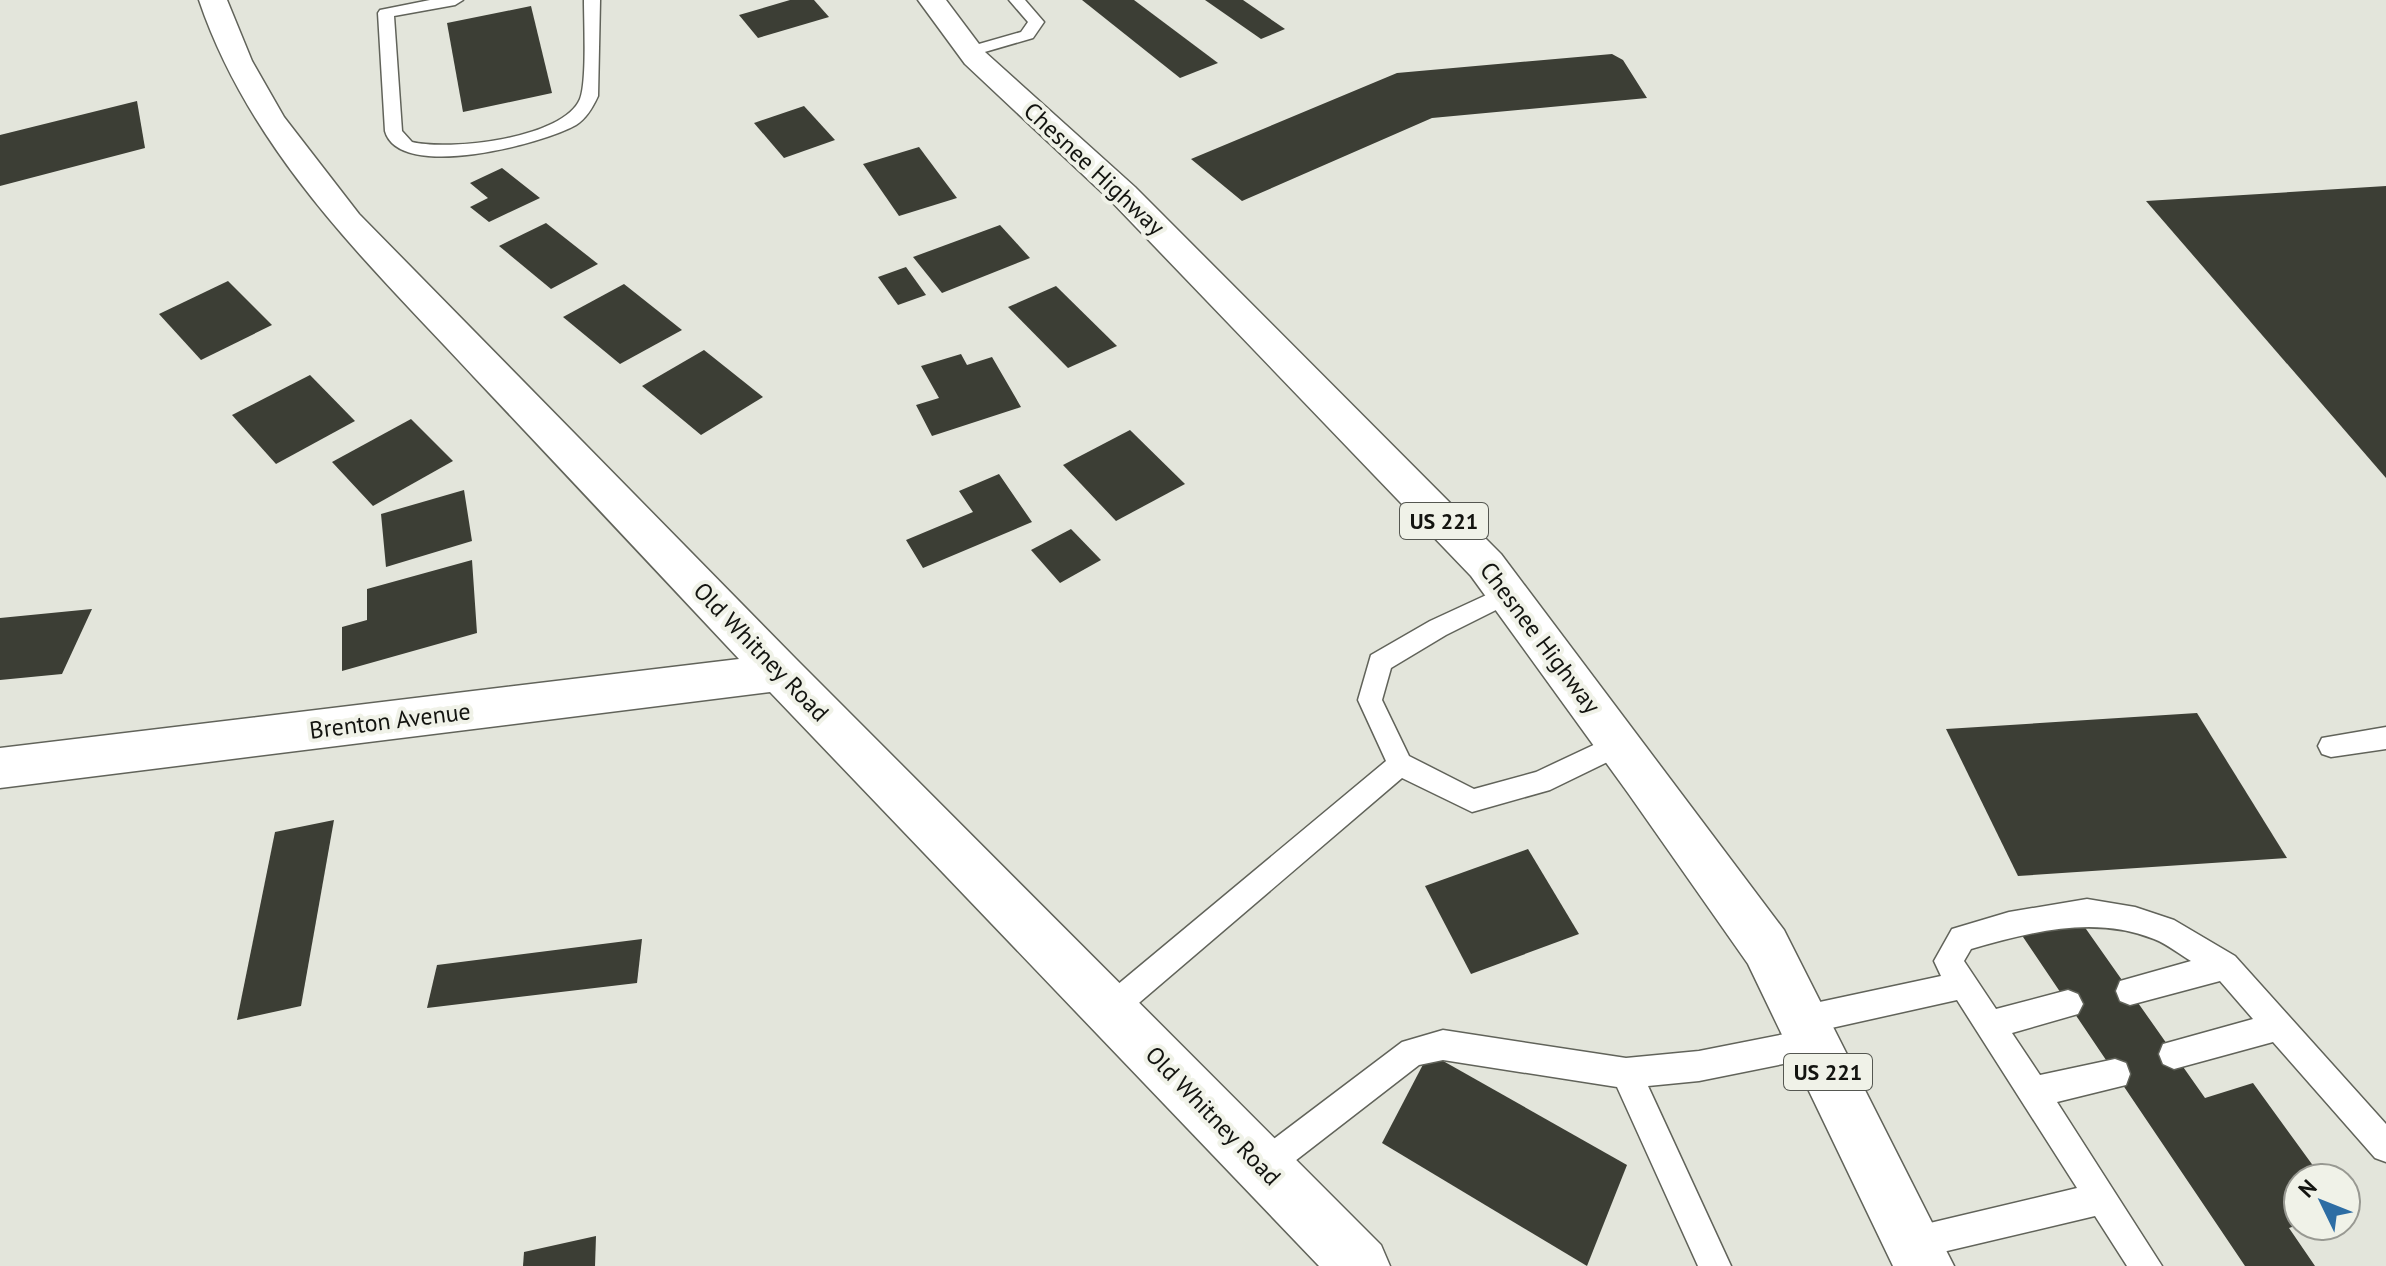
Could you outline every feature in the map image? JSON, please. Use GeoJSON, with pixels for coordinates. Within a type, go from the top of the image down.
{"type":"FeatureCollection","features":[{"type":"Feature","properties":{"kind":"street","name":"Old Whitney Road"},"geometry":{"type":"LineString","coordinates":[[213,0],[240,71],[267,119],[302,168],[357,233],[1360,1266]]}},
{"type":"Feature","properties":{"kind":"street","name":"Chesnee Highway"},"geometry":{"type":"LineString","coordinates":[[932,0],[971,51],[1123,194],[1486,565],[1766,947],[1918,1254]]}},
{"type":"Feature","properties":{"kind":"street","name":"Brenton Avenue"},"geometry":{"type":"LineString","coordinates":[[0,768],[780,672]]}},
{"type":"Feature","properties":{"kind":"lane"},"geometry":{"type":"LineString","coordinates":[[455,0],[386,13],[388,79],[396,138],[404,146],[456,153],[552,129],[572,120],[590,96],[592,0]]}},
{"type":"Feature","properties":{"kind":"lane"},"geometry":{"type":"LineString","coordinates":[[971,51],[1027,35],[1036,22],[1017,0]]}},
{"type":"Feature","properties":{"kind":"lane"},"geometry":{"type":"LineString","coordinates":[[1508,594],[1438,628],[1380,662],[1370,700],[1400,764],[1472,801],[1541,782],[1619,744]]}},
{"type":"Feature","properties":{"kind":"lane"},"geometry":{"type":"LineString","coordinates":[[2331,746],[2386,738]]}},
{"type":"Feature","properties":{"kind":"lane"},"geometry":{"type":"LineString","coordinates":[[1109,1010],[1400,764]]}},
{"type":"Feature","properties":{"kind":"lane"},"geometry":{"type":"LineString","coordinates":[[2146,1266],[1948,961],[1962,938],[2009,925],[2087,912],[2135,920],[2164,929],[2225,966],[2386,1147]]}},
{"type":"Feature","properties":{"kind":"lane"},"geometry":{"type":"LineString","coordinates":[[2130,991],[2225,966]]}},
{"type":"Feature","properties":{"kind":"lane"},"geometry":{"type":"LineString","coordinates":[[1262,1167],[1412,1052],[1443,1045],[1626,1073],[1699,1066],[1964,985]]}},
{"type":"Feature","properties":{"kind":"lane"},"geometry":{"type":"LineString","coordinates":[[1989,1025],[2068,1004]]}},
{"type":"Feature","properties":{"kind":"lane"},"geometry":{"type":"LineString","coordinates":[[2174,1054],[2279,1026]]}},
{"type":"Feature","properties":{"kind":"lane"},"geometry":{"type":"LineString","coordinates":[[1626,1073],[1715,1266]]}},
{"type":"Feature","properties":{"kind":"lane"},"geometry":{"type":"LineString","coordinates":[[2033,1092],[2115,1074]]}},
{"type":"Feature","properties":{"kind":"lane"},"geometry":{"type":"LineString","coordinates":[[1918,1254],[2103,1198]]}},
{"type":"Feature","properties":{"kind":"building"},"geometry":{"type":"Polygon","coordinates":[[[790,0],[814,0],[829,17],[758,38],[739,15],[790,0]]]}},
{"type":"Feature","properties":{"kind":"building"},"geometry":{"type":"Polygon","coordinates":[[[1082,0],[1134,0],[1218,63],[1180,78],[1082,0]]]}},
{"type":"Feature","properties":{"kind":"building"},"geometry":{"type":"Polygon","coordinates":[[[1205,0],[1243,0],[1285,29],[1261,39],[1205,0]]]}},
{"type":"Feature","properties":{"kind":"building"},"geometry":{"type":"Polygon","coordinates":[[[531,6],[552,93],[463,112],[447,23],[531,6]]]}},
{"type":"Feature","properties":{"kind":"building"},"geometry":{"type":"Polygon","coordinates":[[[1612,54],[1623,60],[1647,98],[1432,118],[1242,201],[1191,159],[1397,73],[1612,54]]]}},
{"type":"Feature","properties":{"kind":"building"},"geometry":{"type":"Polygon","coordinates":[[[137,101],[145,148],[0,186],[0,135],[137,101]]]}},
{"type":"Feature","properties":{"kind":"building"},"geometry":{"type":"Polygon","coordinates":[[[804,106],[835,140],[784,158],[754,123],[804,106]]]}},
{"type":"Feature","properties":{"kind":"building"},"geometry":{"type":"Polygon","coordinates":[[[919,147],[957,198],[899,216],[863,164],[919,147]]]}},
{"type":"Feature","properties":{"kind":"building"},"geometry":{"type":"Polygon","coordinates":[[[502,168],[540,198],[489,222],[470,207],[488,198],[470,183],[502,168]]]}},
{"type":"Feature","properties":{"kind":"building"},"geometry":{"type":"Polygon","coordinates":[[[2386,186],[2386,478],[2146,201],[2386,186]]]}},
{"type":"Feature","properties":{"kind":"building"},"geometry":{"type":"Polygon","coordinates":[[[546,223],[598,264],[551,289],[499,246],[546,223]]]}},
{"type":"Feature","properties":{"kind":"building"},"geometry":{"type":"Polygon","coordinates":[[[1000,225],[1030,258],[942,293],[913,257],[1000,225]]]}},
{"type":"Feature","properties":{"kind":"building"},"geometry":{"type":"Polygon","coordinates":[[[906,267],[926,295],[898,305],[878,277],[906,267]]]}},
{"type":"Feature","properties":{"kind":"building"},"geometry":{"type":"Polygon","coordinates":[[[228,281],[272,325],[201,360],[159,314],[228,281]]]}},
{"type":"Feature","properties":{"kind":"building"},"geometry":{"type":"Polygon","coordinates":[[[624,284],[682,330],[620,364],[563,317],[624,284]]]}},
{"type":"Feature","properties":{"kind":"building"},"geometry":{"type":"Polygon","coordinates":[[[1056,286],[1117,346],[1068,368],[1008,307],[1056,286]]]}},
{"type":"Feature","properties":{"kind":"building"},"geometry":{"type":"Polygon","coordinates":[[[704,350],[763,397],[701,435],[642,386],[704,350]]]}},
{"type":"Feature","properties":{"kind":"building"},"geometry":{"type":"Polygon","coordinates":[[[961,354],[967,365],[992,357],[1021,407],[932,436],[916,405],[939,398],[921,366],[961,354]]]}},
{"type":"Feature","properties":{"kind":"building"},"geometry":{"type":"Polygon","coordinates":[[[310,375],[355,421],[276,464],[232,415],[310,375]]]}},
{"type":"Feature","properties":{"kind":"building"},"geometry":{"type":"Polygon","coordinates":[[[411,419],[453,461],[373,506],[332,462],[411,419]]]}},
{"type":"Feature","properties":{"kind":"building"},"geometry":{"type":"Polygon","coordinates":[[[1130,430],[1185,484],[1116,521],[1063,465],[1130,430]]]}},
{"type":"Feature","properties":{"kind":"building"},"geometry":{"type":"Polygon","coordinates":[[[999,474],[1032,522],[923,568],[906,540],[973,512],[959,491],[999,474]]]}},
{"type":"Feature","properties":{"kind":"building"},"geometry":{"type":"Polygon","coordinates":[[[464,490],[472,541],[386,567],[381,514],[464,490]]]}},
{"type":"Feature","properties":{"kind":"building"},"geometry":{"type":"Polygon","coordinates":[[[1071,529],[1101,560],[1060,583],[1031,550],[1071,529]]]}},
{"type":"Feature","properties":{"kind":"building"},"geometry":{"type":"Polygon","coordinates":[[[472,560],[477,633],[342,671],[342,627],[367,620],[367,589],[472,560]]]}},
{"type":"Feature","properties":{"kind":"building"},"geometry":{"type":"Polygon","coordinates":[[[92,609],[62,674],[0,680],[0,618],[92,609]]]}},
{"type":"Feature","properties":{"kind":"building"},"geometry":{"type":"Polygon","coordinates":[[[2197,713],[2287,858],[2018,876],[1946,729],[2197,713]]]}},
{"type":"Feature","properties":{"kind":"building"},"geometry":{"type":"Polygon","coordinates":[[[334,820],[301,1006],[237,1020],[275,832],[334,820]]]}},
{"type":"Feature","properties":{"kind":"building"},"geometry":{"type":"Polygon","coordinates":[[[1528,849],[1579,934],[1471,974],[1425,886],[1528,849]]]}},
{"type":"Feature","properties":{"kind":"building"},"geometry":{"type":"Polygon","coordinates":[[[2079,919],[2205,1098],[2253,1083],[2310,1162],[2282,1162],[2282,1242],[2299,1242],[2315,1266],[2245,1266],[2021,934],[2079,919]]]}},
{"type":"Feature","properties":{"kind":"building"},"geometry":{"type":"Polygon","coordinates":[[[642,939],[637,983],[427,1008],[437,965],[642,939]]]}},
{"type":"Feature","properties":{"kind":"building"},"geometry":{"type":"Polygon","coordinates":[[[1429,1053],[1627,1165],[1587,1266],[1382,1143],[1429,1053]]]}},
{"type":"Feature","properties":{"kind":"building"},"geometry":{"type":"Polygon","coordinates":[[[596,1236],[595,1266],[523,1266],[524,1252],[596,1236]]]}}]}
